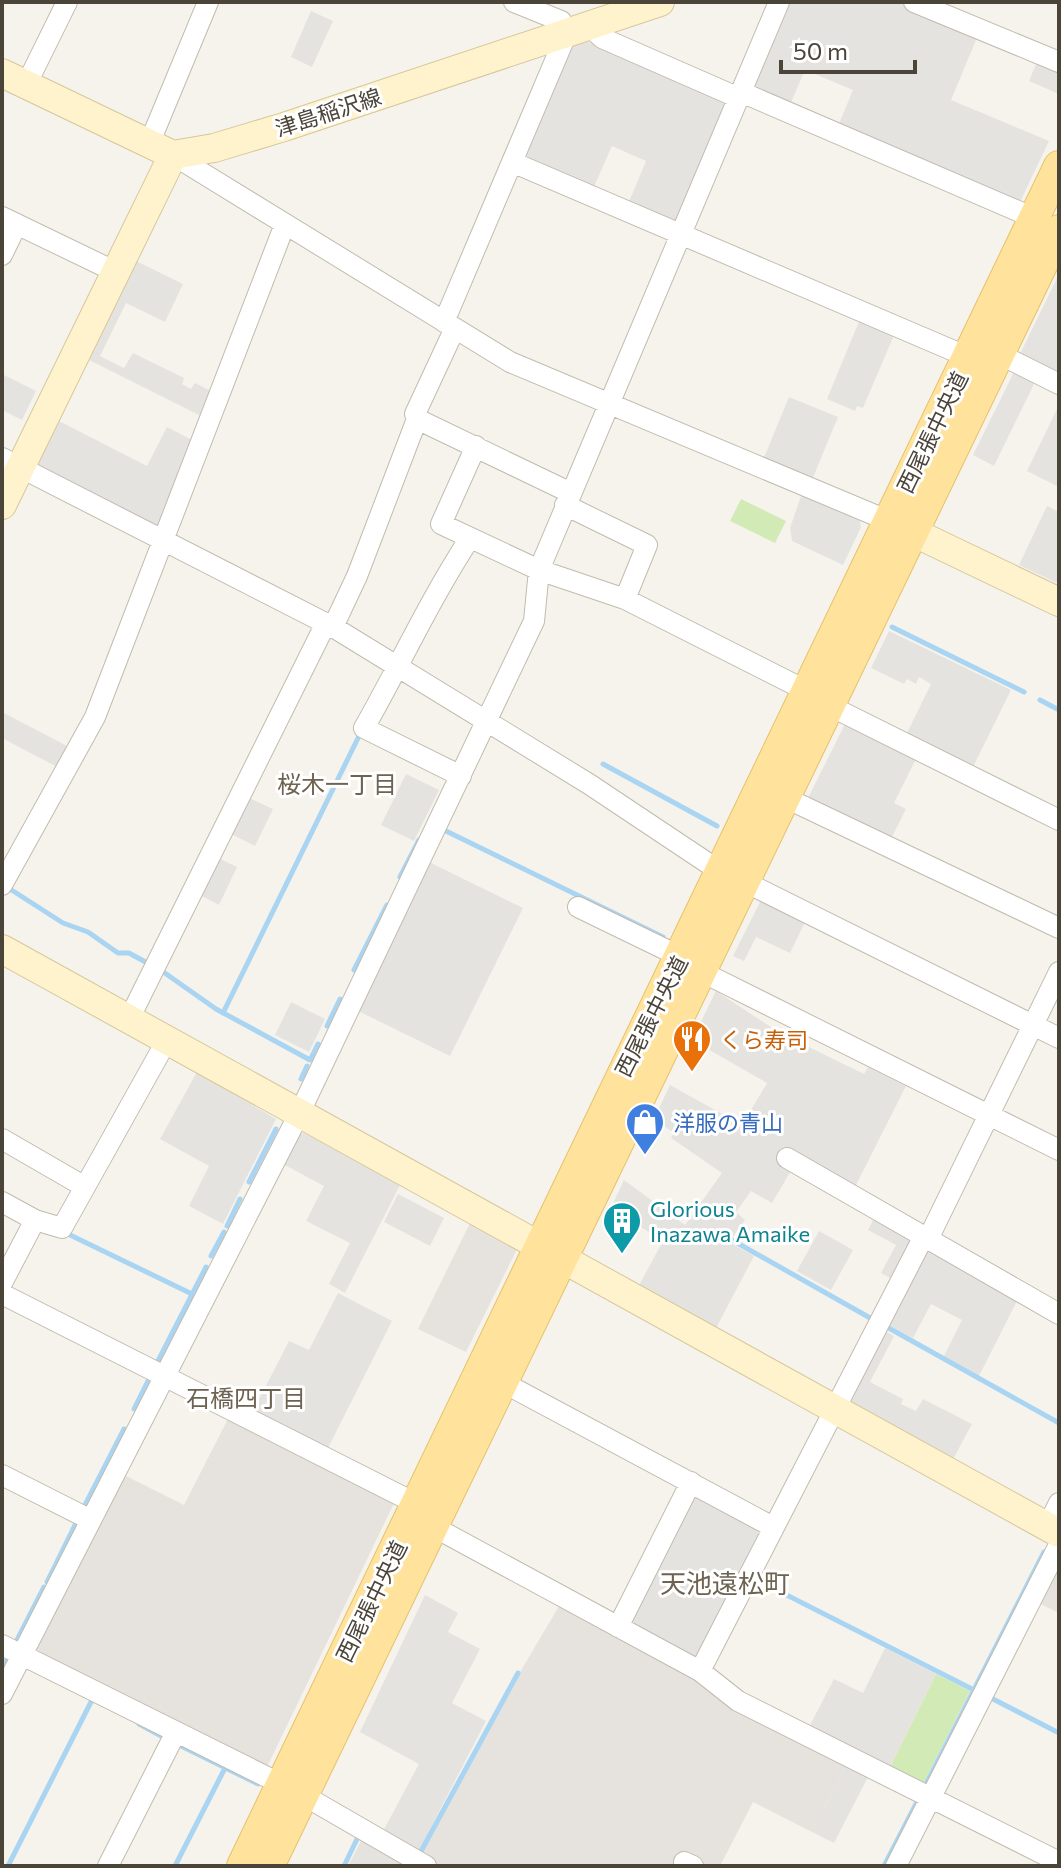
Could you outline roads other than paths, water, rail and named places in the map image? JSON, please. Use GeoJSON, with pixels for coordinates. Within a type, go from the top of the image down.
{"type":"FeatureCollection","features":[{"type":"Feature","properties":{"kind":"main road","name":"西尾張中央道"},"geometry":{"type":"LineString","coordinates":[[242,1866],[292,1790],[902,526],[999,354],[1047,224],[1059,166]]}},
{"type":"Feature","properties":{"kind":"main road","name":"西尾張中央道"},"geometry":{"type":"LineString","coordinates":[[902,526],[968,357],[1047,224]]}},
{"type":"Feature","properties":{"kind":"main road","name":"西尾張中央道"},"geometry":{"type":"LineString","coordinates":[[733,877],[786,798],[818,699]]}},
{"type":"Feature","properties":{"kind":"main road","name":"西尾張中央道"},"geometry":{"type":"LineString","coordinates":[[426,1515],[504,1383],[551,1253]]}},
{"type":"Feature","properties":{"kind":"main road","name":"西尾張中央道"},"geometry":{"type":"LineString","coordinates":[[269,1866],[292,1790]]}},
{"type":"Feature","properties":{"kind":"street"},"geometry":{"type":"LineString","coordinates":[[67,2],[14,79],[161,149],[510,362],[902,526],[1059,602]]}},
{"type":"Feature","properties":{"kind":"street"},"geometry":{"type":"LineString","coordinates":[[2,505],[11,462],[116,272],[161,149],[208,2]]}},
{"type":"Feature","properties":{"kind":"street"},"geometry":{"type":"LineString","coordinates":[[514,2],[1047,224]]}},
{"type":"Feature","properties":{"kind":"street","name":"津島稲沢線"},"geometry":{"type":"LineString","coordinates":[[161,149],[214,148],[660,2]]}},
{"type":"Feature","properties":{"kind":"street"},"geometry":{"type":"LineString","coordinates":[[2,1694],[299,1114],[534,621],[539,570],[779,2]]}},
{"type":"Feature","properties":{"kind":"street"},"geometry":{"type":"LineString","coordinates":[[914,2],[1059,62]]}},
{"type":"Feature","properties":{"kind":"street"},"geometry":{"type":"LineString","coordinates":[[129,1019],[357,576],[417,419],[415,414],[512,162],[578,30]]}},
{"type":"Feature","properties":{"kind":"street"},"geometry":{"type":"LineString","coordinates":[[512,162],[968,357]]}},
{"type":"Feature","properties":{"kind":"street"},"geometry":{"type":"LineString","coordinates":[[2,255],[10,221],[116,272]]}},
{"type":"Feature","properties":{"kind":"street"},"geometry":{"type":"LineString","coordinates":[[2,885],[95,717],[285,224]]}},
{"type":"Feature","properties":{"kind":"street"},"geometry":{"type":"LineString","coordinates":[[999,354],[1059,384]]}},
{"type":"Feature","properties":{"kind":"street"},"geometry":{"type":"LineString","coordinates":[[417,419],[476,446],[647,545],[625,599]]}},
{"type":"Feature","properties":{"kind":"street"},"geometry":{"type":"LineString","coordinates":[[476,446],[441,524],[539,570],[625,599],[1059,820]]}},
{"type":"Feature","properties":{"kind":"street"},"geometry":{"type":"LineString","coordinates":[[11,462],[330,625],[733,877],[1059,1038]]}},
{"type":"Feature","properties":{"kind":"street"},"geometry":{"type":"LineString","coordinates":[[461,776],[364,728],[399,667],[438,586],[470,538]]}},
{"type":"Feature","properties":{"kind":"street"},"geometry":{"type":"LineString","coordinates":[[786,798],[1059,928]]}},
{"type":"Feature","properties":{"kind":"street"},"geometry":{"type":"LineString","coordinates":[[578,907],[1059,1150]]}},
{"type":"Feature","properties":{"kind":"street"},"geometry":{"type":"LineString","coordinates":[[2,949],[833,1408],[1056,1527],[896,1866]]}},
{"type":"Feature","properties":{"kind":"street"},"geometry":{"type":"LineString","coordinates":[[700,1671],[833,1408],[926,1238],[1059,972]]}},
{"type":"Feature","properties":{"kind":"street"},"geometry":{"type":"LineString","coordinates":[[2,1202],[35,1220],[62,1228],[167,1040]]}},
{"type":"Feature","properties":{"kind":"street"},"geometry":{"type":"LineString","coordinates":[[2,1139],[85,1187]]}},
{"type":"Feature","properties":{"kind":"street"},"geometry":{"type":"LineString","coordinates":[[787,1158],[1059,1314]]}},
{"type":"Feature","properties":{"kind":"street"},"geometry":{"type":"LineString","coordinates":[[2,1283],[35,1220]]}},
{"type":"Feature","properties":{"kind":"street"},"geometry":{"type":"LineString","coordinates":[[2,1294],[165,1376],[426,1515],[700,1671],[738,1701],[1059,1862]]}},
{"type":"Feature","properties":{"kind":"street"},"geometry":{"type":"LineString","coordinates":[[504,1383],[773,1527]]}},
{"type":"Feature","properties":{"kind":"street"},"geometry":{"type":"LineString","coordinates":[[2,1475],[91,1520]]}},
{"type":"Feature","properties":{"kind":"street"},"geometry":{"type":"LineString","coordinates":[[618,1627],[691,1482]]}},
{"type":"Feature","properties":{"kind":"street"},"geometry":{"type":"LineString","coordinates":[[2,1645],[292,1790],[426,1866]]}},
{"type":"Feature","properties":{"kind":"street"},"geometry":{"type":"LineString","coordinates":[[108,1866],[176,1732]]}},
{"type":"Feature","properties":{"kind":"waterway"},"geometry":{"type":"LineString","coordinates":[[892,627],[1024,692]]}},
{"type":"Feature","properties":{"kind":"waterway"},"geometry":{"type":"LineString","coordinates":[[1040,700],[1059,710]]}},
{"type":"Feature","properties":{"kind":"waterway"},"geometry":{"type":"LineString","coordinates":[[223,1013],[361,732]]}},
{"type":"Feature","properties":{"kind":"waterway"},"geometry":{"type":"LineString","coordinates":[[603,764],[717,826]]}},
{"type":"Feature","properties":{"kind":"waterway"},"geometry":{"type":"LineString","coordinates":[[446,831],[663,937]]}},
{"type":"Feature","properties":{"kind":"waterway"},"geometry":{"type":"LineString","coordinates":[[400,877],[419,840]]}},
{"type":"Feature","properties":{"kind":"waterway"},"geometry":{"type":"LineString","coordinates":[[10,889],[63,923],[88,932],[118,953],[129,953],[151,965]]}},
{"type":"Feature","properties":{"kind":"waterway"},"geometry":{"type":"LineString","coordinates":[[354,970],[387,905]]}},
{"type":"Feature","properties":{"kind":"waterway"},"geometry":{"type":"LineString","coordinates":[[162,971],[216,1009],[310,1060]]}},
{"type":"Feature","properties":{"kind":"waterway"},"geometry":{"type":"LineString","coordinates":[[327,1026],[340,999]]}},
{"type":"Feature","properties":{"kind":"waterway"},"geometry":{"type":"LineString","coordinates":[[310,1060],[318,1044]]}},
{"type":"Feature","properties":{"kind":"waterway"},"geometry":{"type":"LineString","coordinates":[[301,1079],[307,1066]]}},
{"type":"Feature","properties":{"kind":"waterway"},"geometry":{"type":"LineString","coordinates":[[249,1182],[276,1129]]}},
{"type":"Feature","properties":{"kind":"waterway"},"geometry":{"type":"LineString","coordinates":[[227,1226],[240,1199]]}},
{"type":"Feature","properties":{"kind":"waterway"},"geometry":{"type":"LineString","coordinates":[[211,1256],[224,1232]]}},
{"type":"Feature","properties":{"kind":"waterway"},"geometry":{"type":"LineString","coordinates":[[66,1233],[192,1294]]}},
{"type":"Feature","properties":{"kind":"waterway"},"geometry":{"type":"LineString","coordinates":[[732,1240],[872,1319]]}},
{"type":"Feature","properties":{"kind":"waterway"},"geometry":{"type":"LineString","coordinates":[[158,1361],[206,1267]]}},
{"type":"Feature","properties":{"kind":"waterway"},"geometry":{"type":"LineString","coordinates":[[887,1327],[1059,1423]]}},
{"type":"Feature","properties":{"kind":"waterway"},"geometry":{"type":"LineString","coordinates":[[134,1409],[149,1379]]}},
{"type":"Feature","properties":{"kind":"waterway"},"geometry":{"type":"LineString","coordinates":[[83,1509],[124,1429]]}},
{"type":"Feature","properties":{"kind":"waterway"},"geometry":{"type":"LineString","coordinates":[[47,1582],[77,1521]]}},
{"type":"Feature","properties":{"kind":"waterway"},"geometry":{"type":"LineString","coordinates":[[927,1782],[1044,1552]]}},
{"type":"Feature","properties":{"kind":"waterway"},"geometry":{"type":"LineString","coordinates":[[757,1580],[974,1690]]}},
{"type":"Feature","properties":{"kind":"waterway"},"geometry":{"type":"LineString","coordinates":[[15,1644],[44,1587]]}},
{"type":"Feature","properties":{"kind":"waterway"},"geometry":{"type":"LineString","coordinates":[[2,1669],[7,1660]]}},
{"type":"Feature","properties":{"kind":"waterway"},"geometry":{"type":"LineString","coordinates":[[420,1853],[518,1673]]}},
{"type":"Feature","properties":{"kind":"waterway"},"geometry":{"type":"LineString","coordinates":[[993,1699],[1059,1733]]}},
{"type":"Feature","properties":{"kind":"waterway"},"geometry":{"type":"LineString","coordinates":[[8,1866],[92,1700]]}},
{"type":"Feature","properties":{"kind":"waterway"},"geometry":{"type":"LineString","coordinates":[[139,1724],[163,1737]]}},
{"type":"Feature","properties":{"kind":"waterway"},"geometry":{"type":"LineString","coordinates":[[179,1745],[258,1784]]}},
{"type":"Feature","properties":{"kind":"waterway"},"geometry":{"type":"LineString","coordinates":[[175,1866],[225,1768]]}},
{"type":"Feature","properties":{"kind":"waterway"},"geometry":{"type":"LineString","coordinates":[[884,1866],[916,1804]]}},
{"type":"Feature","properties":{"kind":"waterway"},"geometry":{"type":"LineString","coordinates":[[344,1866],[359,1835]]}},
{"type":"Feature","properties":{"kind":"place","name":"くら寿司"},"geometry":{"type":"Point","coordinates":[692,1073]}},
{"type":"Feature","properties":{"kind":"place","name":"洋服の青山"},"geometry":{"type":"Point","coordinates":[645,1156]}},
{"type":"Feature","properties":{"kind":"place","name":"Glorious Inazawa Amaike"},"geometry":{"type":"Point","coordinates":[622,1255]}},
{"type":"Feature","properties":{"kind":"district","name":"桜木一丁目"},"geometry":{"type":"Point","coordinates":[337,783]}},
{"type":"Feature","properties":{"kind":"district","name":"石橋四丁目"},"geometry":{"type":"Point","coordinates":[246,1397]}},
{"type":"Feature","properties":{"kind":"district","name":"天池遠松町"},"geometry":{"type":"Point","coordinates":[725,1582]}}]}
